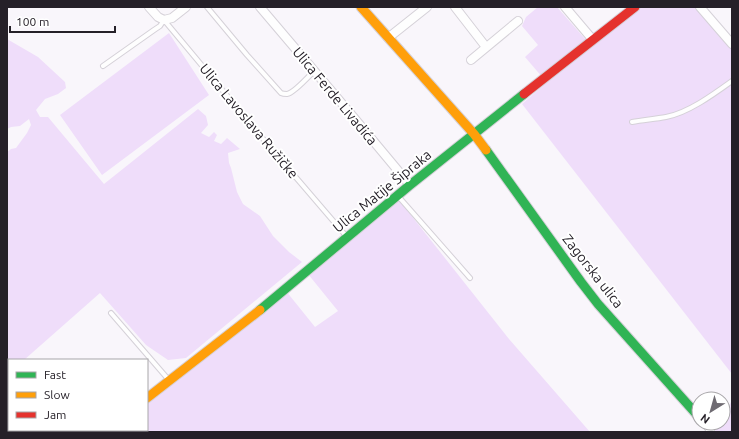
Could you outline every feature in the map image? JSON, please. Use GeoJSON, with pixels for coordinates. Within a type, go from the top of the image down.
{"type":"FeatureCollection","features":[{"type":"Feature","properties":{"kind":"street","name":"Ulica Lavoslava Ružičke"},"geometry":{"type":"LineString","coordinates":[[149,7],[158,17],[164,20]]}},
{"type":"Feature","properties":{"kind":"street"},"geometry":{"type":"LineString","coordinates":[[164,20],[172,18],[186,7]]}},
{"type":"Feature","properties":{"kind":"street","name":"Ulica Ferde Livadića"},"geometry":{"type":"LineString","coordinates":[[260,7],[410,185]]}},
{"type":"Feature","properties":{"kind":"street","name":"Zagorska ulica"},"geometry":{"type":"LineString","coordinates":[[361,7],[474,134],[598,304],[691,408]]}},
{"type":"Feature","properties":{"kind":"street"},"geometry":{"type":"LineString","coordinates":[[388,38],[426,7]]}},
{"type":"Feature","properties":{"kind":"street"},"geometry":{"type":"LineString","coordinates":[[455,7],[486,47]]}},
{"type":"Feature","properties":{"kind":"street"},"geometry":{"type":"LineString","coordinates":[[565,7],[593,40]]}},
{"type":"Feature","properties":{"kind":"street","name":"Ulica Matije Šipraka"},"geometry":{"type":"LineString","coordinates":[[148,397],[267,304],[410,185],[635,7]]}},
{"type":"Feature","properties":{"kind":"street"},"geometry":{"type":"LineString","coordinates":[[700,7],[732,44]]}},
{"type":"Feature","properties":{"kind":"street"},"geometry":{"type":"LineString","coordinates":[[471,60],[518,21]]}},
{"type":"Feature","properties":{"kind":"lane"},"geometry":{"type":"LineString","coordinates":[[207,7],[281,93],[287,94],[292,92],[314,70]]}},
{"type":"Feature","properties":{"kind":"lane"},"geometry":{"type":"LineString","coordinates":[[103,66],[160,26],[164,20]]}},
{"type":"Feature","properties":{"kind":"lane","name":"Ulica Lavoslava Ružičke"},"geometry":{"type":"LineString","coordinates":[[164,20],[347,237]]}},
{"type":"Feature","properties":{"kind":"lane"},"geometry":{"type":"LineString","coordinates":[[632,122],[668,117],[690,109],[732,81]]}},
{"type":"Feature","properties":{"kind":"lane"},"geometry":{"type":"LineString","coordinates":[[398,195],[470,278]]}},
{"type":"Feature","properties":{"kind":"lane"},"geometry":{"type":"LineString","coordinates":[[111,313],[169,381]]}},
{"type":"Feature","properties":{"kind":"shaded area"},"geometry":{"type":"Polygon","coordinates":[[[538,7],[557,7],[586,40],[543,78],[525,57],[538,45],[522,26],[526,17],[538,7]]]}},
{"type":"Feature","properties":{"kind":"shaded area"},"geometry":{"type":"Polygon","coordinates":[[[640,7],[696,7],[732,49],[732,374],[522,104],[640,7]]]}},
{"type":"Feature","properties":{"kind":"shaded area"},"geometry":{"type":"Polygon","coordinates":[[[169,33],[209,95],[102,175],[60,115],[169,33]]]}},
{"type":"Feature","properties":{"kind":"shaded area"},"geometry":{"type":"Polygon","coordinates":[[[7,39],[38,57],[65,82],[66,88],[58,94],[45,99],[36,110],[40,117],[48,117],[104,184],[198,109],[206,116],[208,125],[201,133],[209,137],[214,132],[217,135],[214,141],[221,144],[227,138],[240,149],[228,153],[229,163],[237,192],[243,204],[260,216],[273,236],[289,252],[302,262],[186,358],[168,360],[146,345],[100,293],[25,359],[8,359],[7,374],[7,152],[16,148],[31,125],[29,119],[20,126],[7,129],[7,39]]]}},
{"type":"Feature","properties":{"kind":"shaded area"},"geometry":{"type":"Polygon","coordinates":[[[399,200],[509,339],[590,432],[110,432],[148,431],[148,403],[286,291],[315,327],[338,311],[308,274],[399,200]]]}},
{"type":"Feature","properties":{"kind":"shaded area"},"geometry":{"type":"Polygon","coordinates":[[[732,400],[732,432],[714,432],[731,431],[732,400]]]}},
{"type":"Feature","properties":{"kind":"traffic: fast"},"geometry":{"type":"LineString","coordinates":[[260,310],[410,185],[524,94]]}},
{"type":"Feature","properties":{"kind":"traffic: fast"},"geometry":{"type":"LineString","coordinates":[[486,150],[598,304],[691,408]]}},
{"type":"Feature","properties":{"kind":"traffic: slow"},"geometry":{"type":"LineString","coordinates":[[361,7],[474,134],[486,150]]}},
{"type":"Feature","properties":{"kind":"traffic: slow"},"geometry":{"type":"LineString","coordinates":[[148,397],[260,310]]}},
{"type":"Feature","properties":{"kind":"traffic: jam"},"geometry":{"type":"LineString","coordinates":[[524,94],[635,7]]}}]}
